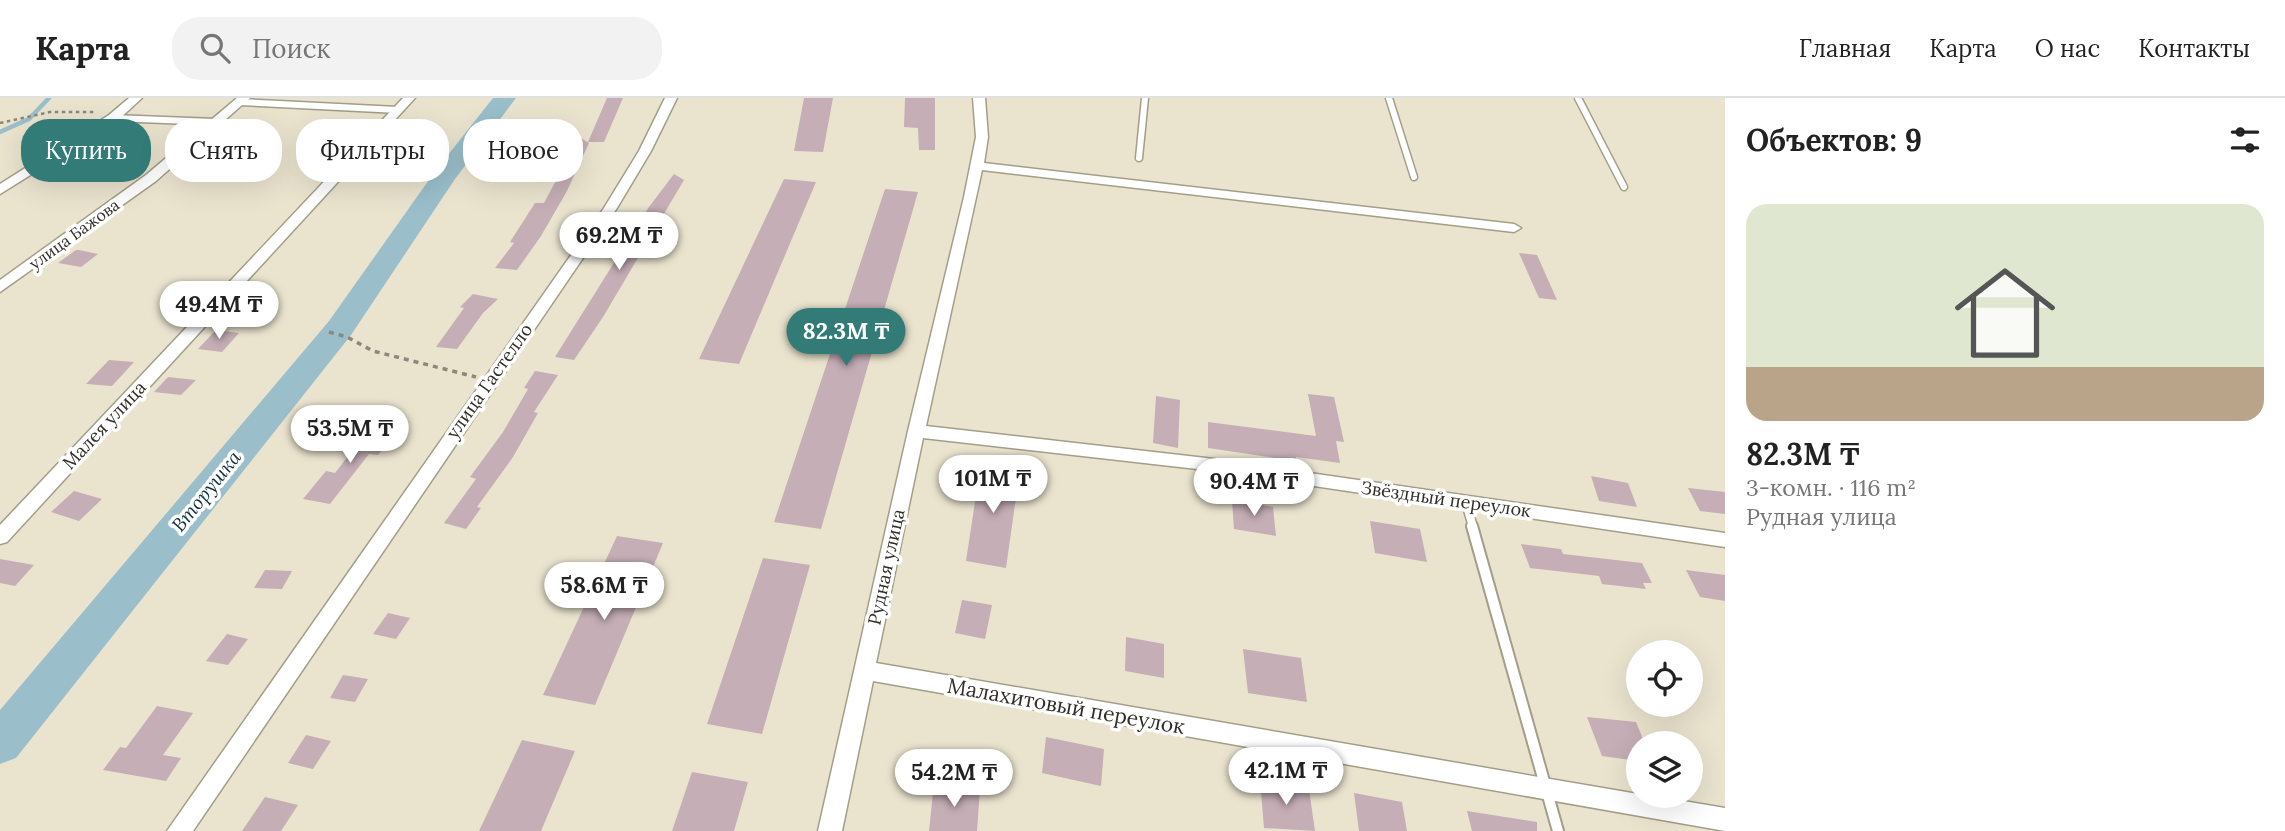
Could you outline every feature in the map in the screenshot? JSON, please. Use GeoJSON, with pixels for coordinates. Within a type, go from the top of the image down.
{"type":"FeatureCollection","features":[{"type":"Feature","properties":{"kind":"street"},"geometry":{"type":"LineString","coordinates":[[0,190],[116,115],[136,98]]}},
{"type":"Feature","properties":{"kind":"street","name":"Малея улица"},"geometry":{"type":"LineString","coordinates":[[0,537],[409,98]]}},
{"type":"Feature","properties":{"kind":"street","name":"улица Гастелло"},"geometry":{"type":"LineString","coordinates":[[179,831],[610,208],[645,150],[671,98]]}},
{"type":"Feature","properties":{"kind":"street","name":"Рудная улица"},"geometry":{"type":"LineString","coordinates":[[830,831],[863,670],[977,166],[982,137],[979,98]]}},
{"type":"Feature","properties":{"kind":"street","name":"улица Бажова"},"geometry":{"type":"LineString","coordinates":[[219,119],[241,100]]}},
{"type":"Feature","properties":{"kind":"street","name":"улица Бажова"},"geometry":{"type":"LineString","coordinates":[[0,287],[165,165]]}},
{"type":"Feature","properties":{"kind":"street"},"geometry":{"type":"LineString","coordinates":[[977,166],[1514,228]]}},
{"type":"Feature","properties":{"kind":"street","name":"Звёздный переулок"},"geometry":{"type":"LineString","coordinates":[[916,431],[1206,464],[1725,540]]}},
{"type":"Feature","properties":{"kind":"street","name":"Малахитовый переулок"},"geometry":{"type":"LineString","coordinates":[[863,670],[1725,820]]}},
{"type":"Feature","properties":{"kind":"lane"},"geometry":{"type":"LineString","coordinates":[[1139,158],[1144,98]]}},
{"type":"Feature","properties":{"kind":"lane"},"geometry":{"type":"LineString","coordinates":[[1390,98],[1414,177]]}},
{"type":"Feature","properties":{"kind":"lane"},"geometry":{"type":"LineString","coordinates":[[1578,98],[1624,187]]}},
{"type":"Feature","properties":{"kind":"lane"},"geometry":{"type":"LineString","coordinates":[[241,100],[398,110]]}},
{"type":"Feature","properties":{"kind":"lane"},"geometry":{"type":"LineString","coordinates":[[116,115],[173,119]]}},
{"type":"Feature","properties":{"kind":"lane"},"geometry":{"type":"LineString","coordinates":[[1465,503],[1558,831]]}},
{"type":"Feature","properties":{"kind":"path"},"geometry":{"type":"LineString","coordinates":[[0,124],[50,112],[116,115]]}},
{"type":"Feature","properties":{"kind":"path"},"geometry":{"type":"LineString","coordinates":[[329,332],[353,338],[373,351],[490,380]]}},
{"type":"Feature","properties":{"kind":"building"},"geometry":{"type":"Polygon","coordinates":[[[607,98],[623,98],[604,142],[588,142],[607,98]]]}},
{"type":"Feature","properties":{"kind":"building"},"geometry":{"type":"Polygon","coordinates":[[[804,98],[833,98],[823,152],[794,151],[804,98]]]}},
{"type":"Feature","properties":{"kind":"building"},"geometry":{"type":"Polygon","coordinates":[[[905,98],[935,98],[935,150],[919,150],[918,128],[904,127],[905,98]]]}},
{"type":"Feature","properties":{"kind":"building"},"geometry":{"type":"Polygon","coordinates":[[[583,139],[589,143],[583,156],[583,139]]]}},
{"type":"Feature","properties":{"kind":"building"},"geometry":{"type":"Polygon","coordinates":[[[674,174],[684,180],[603,317],[574,360],[555,357],[649,207],[674,174]]]}},
{"type":"Feature","properties":{"kind":"building"},"geometry":{"type":"Polygon","coordinates":[[[784,179],[816,182],[739,364],[699,359],[784,179]]]}},
{"type":"Feature","properties":{"kind":"building"},"geometry":{"type":"Polygon","coordinates":[[[555,182],[571,182],[541,236],[517,270],[495,268],[514,243],[510,242],[535,203],[544,203],[555,182]]]}},
{"type":"Feature","properties":{"kind":"building"},"geometry":{"type":"Polygon","coordinates":[[[885,189],[918,192],[821,529],[774,522],[885,189]]]}},
{"type":"Feature","properties":{"kind":"building"},"geometry":{"type":"Polygon","coordinates":[[[76,250],[98,254],[81,267],[58,263],[76,250]]]}},
{"type":"Feature","properties":{"kind":"building"},"geometry":{"type":"Polygon","coordinates":[[[1519,253],[1537,255],[1557,300],[1539,298],[1519,253]]]}},
{"type":"Feature","properties":{"kind":"building"},"geometry":{"type":"Polygon","coordinates":[[[473,294],[498,299],[483,313],[457,349],[436,347],[464,308],[460,307],[473,294]]]}},
{"type":"Feature","properties":{"kind":"building"},"geometry":{"type":"Polygon","coordinates":[[[216,330],[239,333],[222,352],[198,349],[216,330]]]}},
{"type":"Feature","properties":{"kind":"building"},"geometry":{"type":"Polygon","coordinates":[[[109,360],[134,362],[112,386],[86,384],[109,360]]]}},
{"type":"Feature","properties":{"kind":"building"},"geometry":{"type":"Polygon","coordinates":[[[535,371],[558,375],[534,412],[538,413],[513,457],[477,507],[481,508],[466,529],[444,523],[476,479],[470,477],[503,432],[528,389],[524,388],[535,371]]]}},
{"type":"Feature","properties":{"kind":"building"},"geometry":{"type":"Polygon","coordinates":[[[168,377],[196,380],[181,395],[154,392],[168,377]]]}},
{"type":"Feature","properties":{"kind":"building"},"geometry":{"type":"Polygon","coordinates":[[[1308,394],[1334,397],[1344,442],[1336,441],[1340,463],[1296,457],[1296,461],[1208,448],[1208,422],[1316,436],[1308,394]]]}},
{"type":"Feature","properties":{"kind":"building"},"geometry":{"type":"Polygon","coordinates":[[[1156,396],[1180,400],[1178,448],[1153,443],[1156,396]]]}},
{"type":"Feature","properties":{"kind":"building"},"geometry":{"type":"Polygon","coordinates":[[[372,425],[397,430],[378,455],[369,454],[330,504],[303,499],[326,471],[335,473],[372,425]]]}},
{"type":"Feature","properties":{"kind":"building"},"geometry":{"type":"Polygon","coordinates":[[[981,463],[1020,469],[1006,568],[966,561],[981,463]]]}},
{"type":"Feature","properties":{"kind":"building"},"geometry":{"type":"Polygon","coordinates":[[[1591,476],[1628,483],[1637,507],[1599,501],[1591,476]]]}},
{"type":"Feature","properties":{"kind":"building"},"geometry":{"type":"Polygon","coordinates":[[[1688,488],[1725,492],[1725,514],[1700,511],[1688,488]]]}},
{"type":"Feature","properties":{"kind":"building"},"geometry":{"type":"Polygon","coordinates":[[[74,491],[102,499],[79,521],[51,512],[74,491]]]}},
{"type":"Feature","properties":{"kind":"building"},"geometry":{"type":"Polygon","coordinates":[[[1232,500],[1273,507],[1276,536],[1234,529],[1232,500]]]}},
{"type":"Feature","properties":{"kind":"building"},"geometry":{"type":"Polygon","coordinates":[[[1370,521],[1420,529],[1427,562],[1375,553],[1370,521]]]}},
{"type":"Feature","properties":{"kind":"building"},"geometry":{"type":"Polygon","coordinates":[[[617,536],[663,543],[595,705],[543,695],[617,536]]]}},
{"type":"Feature","properties":{"kind":"building"},"geometry":{"type":"Polygon","coordinates":[[[1521,544],[1561,549],[1563,554],[1642,563],[1652,583],[1643,583],[1646,589],[1602,584],[1599,576],[1530,568],[1521,544]]]}},
{"type":"Feature","properties":{"kind":"building"},"geometry":{"type":"Polygon","coordinates":[[[763,558],[810,565],[762,734],[707,724],[763,558]]]}},
{"type":"Feature","properties":{"kind":"building"},"geometry":{"type":"Polygon","coordinates":[[[0,559],[34,565],[15,586],[0,583],[0,559]]]}},
{"type":"Feature","properties":{"kind":"building"},"geometry":{"type":"Polygon","coordinates":[[[265,570],[292,571],[282,589],[254,588],[265,570]]]}},
{"type":"Feature","properties":{"kind":"building"},"geometry":{"type":"Polygon","coordinates":[[[1686,570],[1725,575],[1725,601],[1700,597],[1686,570]]]}},
{"type":"Feature","properties":{"kind":"building"},"geometry":{"type":"Polygon","coordinates":[[[962,600],[992,605],[985,639],[955,633],[962,600]]]}},
{"type":"Feature","properties":{"kind":"building"},"geometry":{"type":"Polygon","coordinates":[[[388,613],[410,618],[396,639],[373,634],[388,613]]]}},
{"type":"Feature","properties":{"kind":"building"},"geometry":{"type":"Polygon","coordinates":[[[227,634],[248,639],[228,665],[206,661],[227,634]]]}},
{"type":"Feature","properties":{"kind":"building"},"geometry":{"type":"Polygon","coordinates":[[[1126,637],[1164,644],[1164,678],[1125,671],[1126,637]]]}},
{"type":"Feature","properties":{"kind":"building"},"geometry":{"type":"Polygon","coordinates":[[[1243,649],[1301,658],[1307,702],[1248,693],[1243,649]]]}},
{"type":"Feature","properties":{"kind":"building"},"geometry":{"type":"Polygon","coordinates":[[[343,675],[368,679],[355,702],[330,698],[343,675]]]}},
{"type":"Feature","properties":{"kind":"building"},"geometry":{"type":"Polygon","coordinates":[[[157,706],[193,713],[163,755],[181,758],[166,781],[103,770],[120,747],[126,748],[157,706]]]}},
{"type":"Feature","properties":{"kind":"building"},"geometry":{"type":"Polygon","coordinates":[[[1587,717],[1636,722],[1640,731],[1626,731],[1626,759],[1602,756],[1587,717]]]}},
{"type":"Feature","properties":{"kind":"building"},"geometry":{"type":"Polygon","coordinates":[[[306,735],[331,741],[313,769],[288,763],[306,735]]]}},
{"type":"Feature","properties":{"kind":"building"},"geometry":{"type":"Polygon","coordinates":[[[1046,737],[1104,749],[1101,786],[1042,773],[1046,737]]]}},
{"type":"Feature","properties":{"kind":"building"},"geometry":{"type":"Polygon","coordinates":[[[522,740],[575,751],[541,831],[479,831],[522,740]]]}},
{"type":"Feature","properties":{"kind":"building"},"geometry":{"type":"Polygon","coordinates":[[[692,772],[748,782],[734,831],[672,831],[692,772]]]}},
{"type":"Feature","properties":{"kind":"building"},"geometry":{"type":"Polygon","coordinates":[[[1260,780],[1309,789],[1315,831],[1264,828],[1260,780]]]}},
{"type":"Feature","properties":{"kind":"building"},"geometry":{"type":"Polygon","coordinates":[[[934,783],[980,789],[977,831],[929,831],[934,783]]]}},
{"type":"Feature","properties":{"kind":"building"},"geometry":{"type":"Polygon","coordinates":[[[1354,793],[1402,802],[1407,831],[1359,831],[1354,793]]]}},
{"type":"Feature","properties":{"kind":"building"},"geometry":{"type":"Polygon","coordinates":[[[265,797],[298,805],[281,831],[242,831],[265,797]]]}},
{"type":"Feature","properties":{"kind":"building"},"geometry":{"type":"Polygon","coordinates":[[[1467,811],[1537,822],[1537,831],[1472,831],[1467,811]]]}},
{"type":"Feature","properties":{"kind":"waterway"},"geometry":{"type":"LineString","coordinates":[[0,132],[29,119],[49,98]]}},
{"type":"Feature","properties":{"kind":"waterway","name":"Вторушка"},"geometry":{"type":"LineString","coordinates":[[0,743],[340,328],[445,175],[505,98]]}}]}
